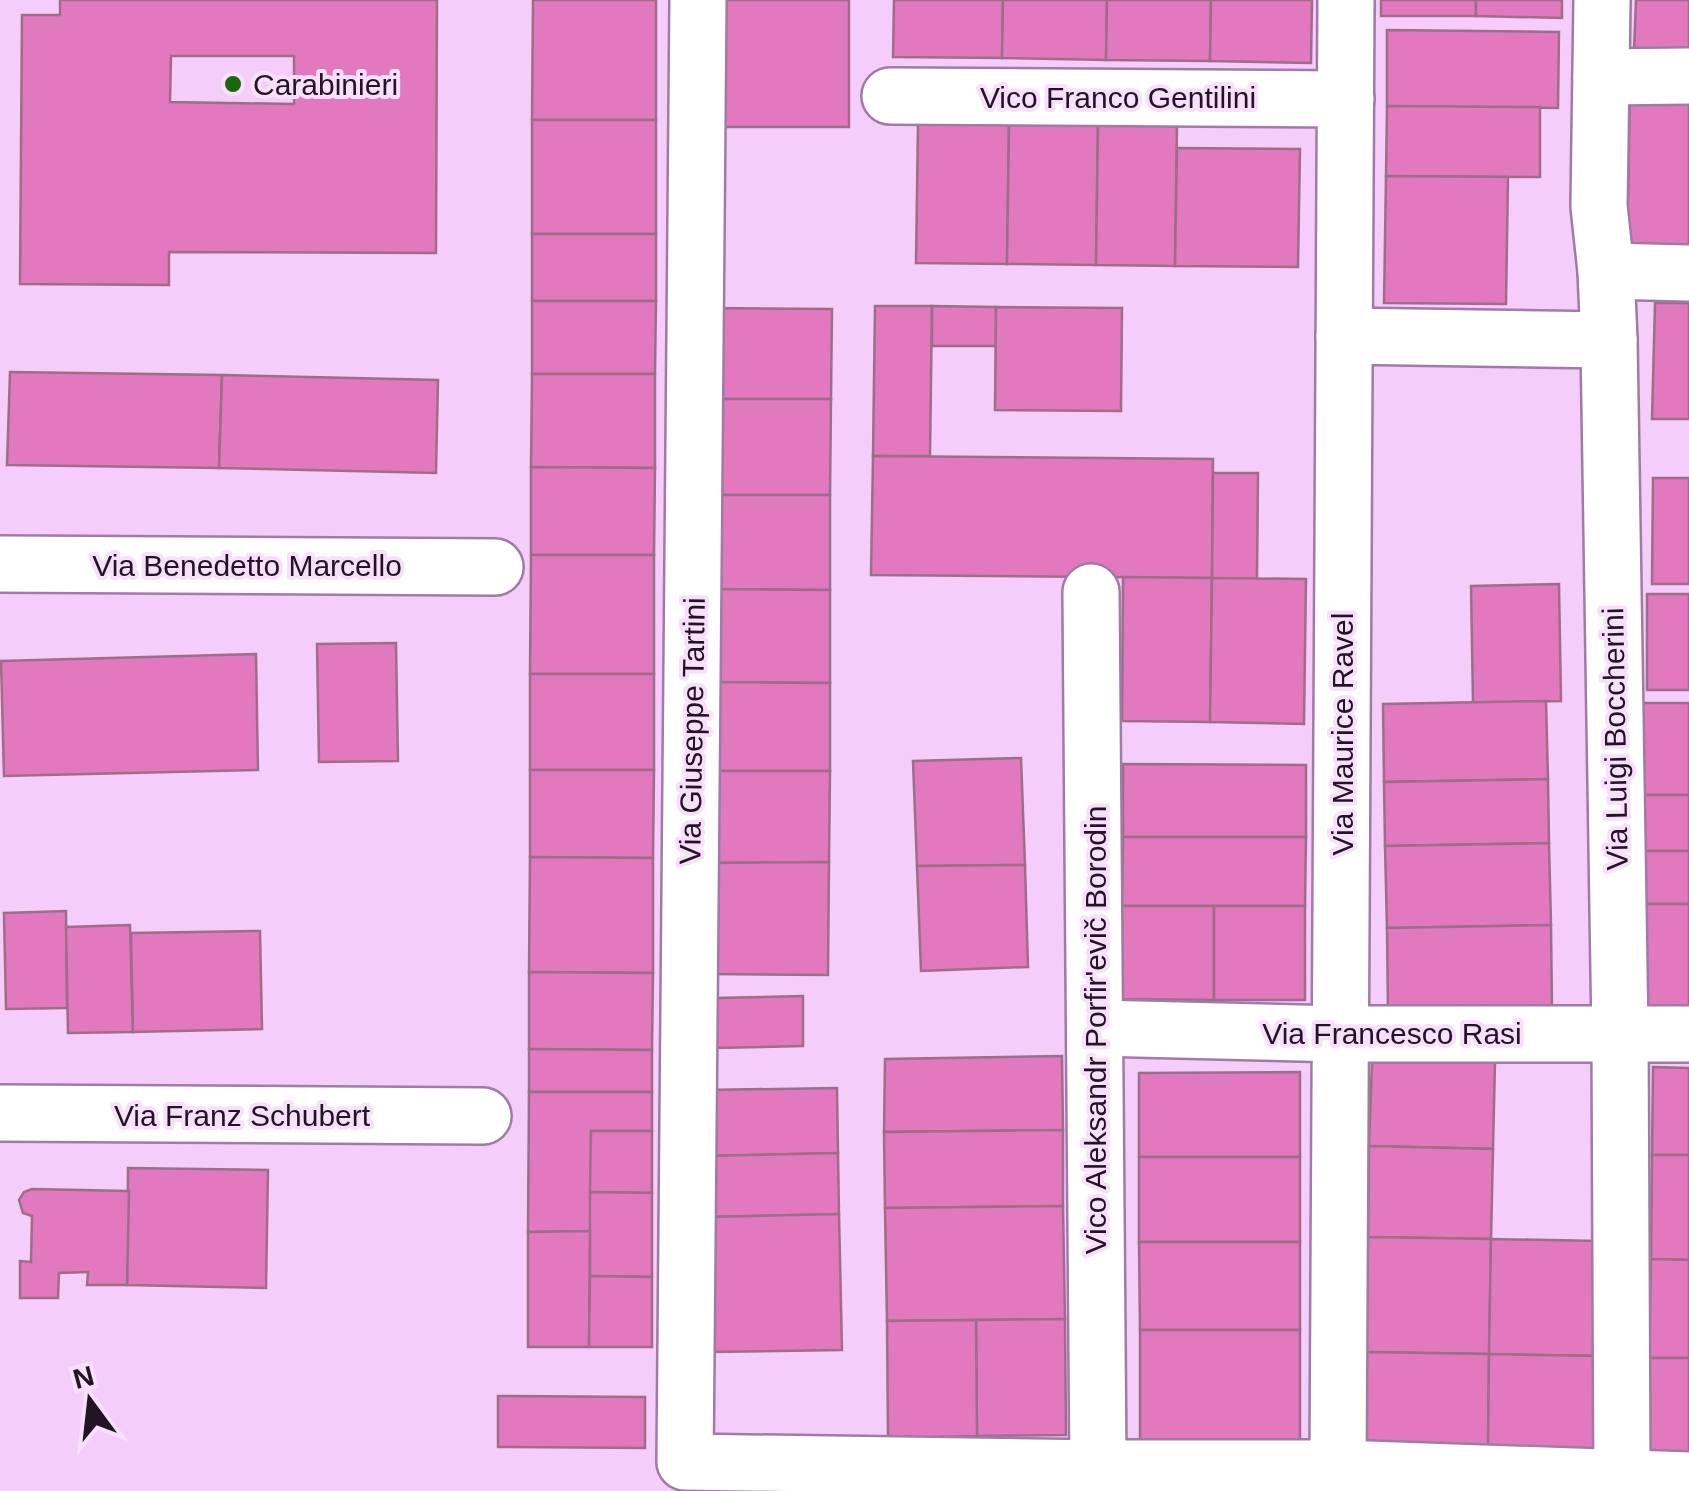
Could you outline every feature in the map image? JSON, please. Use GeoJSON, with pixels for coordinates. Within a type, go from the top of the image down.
{"type":"FeatureCollection","features":[{"type":"Feature","properties":{"kind":"street","name":"Via Giuseppe Tartini"},"geometry":{"type":"LineString","coordinates":[[698,0],[685,1462],[1098,1468]]}},
{"type":"Feature","properties":{"kind":"street","name":"Via Maurice Ravel"},"geometry":{"type":"LineString","coordinates":[[1338,1468],[1346,0]]}},
{"type":"Feature","properties":{"kind":"street","name":"Via Luigi Boccherini"},"geometry":{"type":"LineString","coordinates":[[1602,0],[1599,206],[1609,340],[1620,1034],[1622,1479]]}},
{"type":"Feature","properties":{"kind":"street"},"geometry":{"type":"LineString","coordinates":[[1601,77],[1689,76]]}},
{"type":"Feature","properties":{"kind":"street","name":"Vico Franco Gentilini"},"geometry":{"type":"LineString","coordinates":[[890,96],[1346,98]]}},
{"type":"Feature","properties":{"kind":"street"},"geometry":{"type":"LineString","coordinates":[[1606,272],[1689,273]]}},
{"type":"Feature","properties":{"kind":"street"},"geometry":{"type":"LineString","coordinates":[[1344,336],[1609,340]]}},
{"type":"Feature","properties":{"kind":"street","name":"Via Benedetto Marcello"},"geometry":{"type":"LineString","coordinates":[[0,564],[495,566]]}},
{"type":"Feature","properties":{"kind":"street","name":"Vico Aleksandr Porfir'evič Borodin"},"geometry":{"type":"LineString","coordinates":[[1091,592],[1098,1468]]}},
{"type":"Feature","properties":{"kind":"street","name":"Via Francesco Rasi"},"geometry":{"type":"LineString","coordinates":[[1096,1028],[1341,1034],[1689,1034]]}},
{"type":"Feature","properties":{"kind":"street","name":"Via Franz Schubert"},"geometry":{"type":"LineString","coordinates":[[0,1114],[483,1116]]}},
{"type":"Feature","properties":{"kind":"street"},"geometry":{"type":"LineString","coordinates":[[1098,1468],[1338,1468],[1689,1480]]}},
{"type":"Feature","properties":{"kind":"building"},"geometry":{"type":"Polygon","coordinates":[[[60,0],[437,0],[436,253],[169,252],[169,285],[20,284],[22,15],[60,15],[60,0]],[[171,56],[170,102],[294,104],[294,56],[171,56]]]}},
{"type":"Feature","properties":{"kind":"building"},"geometry":{"type":"Polygon","coordinates":[[[533,0],[656,0],[656,120],[532,120],[533,0]]]}},
{"type":"Feature","properties":{"kind":"building"},"geometry":{"type":"Polygon","coordinates":[[[720,0],[849,0],[849,127],[720,127],[720,0]]]}},
{"type":"Feature","properties":{"kind":"building"},"geometry":{"type":"Polygon","coordinates":[[[894,0],[1003,0],[1002,58],[893,57],[894,0]]]}},
{"type":"Feature","properties":{"kind":"building"},"geometry":{"type":"Polygon","coordinates":[[[1003,0],[1107,0],[1106,60],[1002,58],[1003,0]]]}},
{"type":"Feature","properties":{"kind":"building"},"geometry":{"type":"Polygon","coordinates":[[[1107,0],[1211,0],[1210,61],[1106,60],[1107,0]]]}},
{"type":"Feature","properties":{"kind":"building"},"geometry":{"type":"Polygon","coordinates":[[[1211,0],[1312,0],[1311,63],[1210,61],[1211,0]]]}},
{"type":"Feature","properties":{"kind":"building"},"geometry":{"type":"Polygon","coordinates":[[[1381,0],[1476,0],[1476,16],[1381,16],[1381,0]]]}},
{"type":"Feature","properties":{"kind":"building"},"geometry":{"type":"Polygon","coordinates":[[[1476,0],[1562,0],[1562,18],[1476,16],[1476,0]]]}},
{"type":"Feature","properties":{"kind":"building"},"geometry":{"type":"Polygon","coordinates":[[[1636,0],[1689,0],[1689,52],[1634,51],[1636,0]]]}},
{"type":"Feature","properties":{"kind":"building"},"geometry":{"type":"Polygon","coordinates":[[[1387,30],[1559,32],[1558,108],[1387,106],[1387,30]]]}},
{"type":"Feature","properties":{"kind":"building"},"geometry":{"type":"Polygon","coordinates":[[[1630,95],[1689,96],[1689,252],[1627,251],[1630,95]]]}},
{"type":"Feature","properties":{"kind":"building"},"geometry":{"type":"Polygon","coordinates":[[[1387,106],[1540,107],[1540,177],[1386,176],[1387,106]]]}},
{"type":"Feature","properties":{"kind":"building"},"geometry":{"type":"Polygon","coordinates":[[[532,120],[656,120],[656,234],[532,234],[532,120]]]}},
{"type":"Feature","properties":{"kind":"building"},"geometry":{"type":"Polygon","coordinates":[[[918,123],[1009,125],[1007,264],[916,263],[918,123]]]}},
{"type":"Feature","properties":{"kind":"building"},"geometry":{"type":"Polygon","coordinates":[[[1009,125],[1098,125],[1096,265],[1007,264],[1009,125]]]}},
{"type":"Feature","properties":{"kind":"building"},"geometry":{"type":"Polygon","coordinates":[[[1098,125],[1177,126],[1175,266],[1096,265],[1098,125]]]}},
{"type":"Feature","properties":{"kind":"building"},"geometry":{"type":"Polygon","coordinates":[[[1177,148],[1300,149],[1298,267],[1175,266],[1177,148]]]}},
{"type":"Feature","properties":{"kind":"building"},"geometry":{"type":"Polygon","coordinates":[[[1386,176],[1508,177],[1506,304],[1384,303],[1386,176]]]}},
{"type":"Feature","properties":{"kind":"building"},"geometry":{"type":"Polygon","coordinates":[[[532,234],[656,234],[656,301],[532,301],[532,234]]]}},
{"type":"Feature","properties":{"kind":"building"},"geometry":{"type":"Polygon","coordinates":[[[532,301],[656,301],[655,374],[532,374],[532,301]]]}},
{"type":"Feature","properties":{"kind":"building"},"geometry":{"type":"Polygon","coordinates":[[[1655,303],[1689,303],[1689,419],[1652,419],[1655,303]]]}},
{"type":"Feature","properties":{"kind":"building"},"geometry":{"type":"Polygon","coordinates":[[[875,306],[932,306],[930,456],[873,456],[875,306]]]}},
{"type":"Feature","properties":{"kind":"building"},"geometry":{"type":"Polygon","coordinates":[[[932,306],[996,307],[996,346],[932,346],[932,306]]]}},
{"type":"Feature","properties":{"kind":"building"},"geometry":{"type":"Polygon","coordinates":[[[996,307],[1122,308],[1121,411],[995,410],[996,307]]]}},
{"type":"Feature","properties":{"kind":"building"},"geometry":{"type":"Polygon","coordinates":[[[711,308],[832,309],[831,399],[710,399],[711,308]]]}},
{"type":"Feature","properties":{"kind":"building"},"geometry":{"type":"Polygon","coordinates":[[[10,372],[222,375],[219,468],[7,465],[10,372]]]}},
{"type":"Feature","properties":{"kind":"building"},"geometry":{"type":"Polygon","coordinates":[[[532,374],[655,374],[655,468],[531,467],[532,374]]]}},
{"type":"Feature","properties":{"kind":"building"},"geometry":{"type":"Polygon","coordinates":[[[222,375],[438,380],[436,473],[219,468],[222,375]]]}},
{"type":"Feature","properties":{"kind":"building"},"geometry":{"type":"Polygon","coordinates":[[[710,399],[831,399],[830,495],[710,495],[710,399]]]}},
{"type":"Feature","properties":{"kind":"building"},"geometry":{"type":"Polygon","coordinates":[[[873,456],[1213,459],[1212,578],[871,575],[873,456]]]}},
{"type":"Feature","properties":{"kind":"building"},"geometry":{"type":"Polygon","coordinates":[[[531,467],[655,468],[654,555],[531,555],[531,467]]]}},
{"type":"Feature","properties":{"kind":"building"},"geometry":{"type":"Polygon","coordinates":[[[1213,473],[1258,473],[1257,579],[1212,578],[1213,473]]]}},
{"type":"Feature","properties":{"kind":"building"},"geometry":{"type":"Polygon","coordinates":[[[1653,478],[1689,478],[1689,584],[1652,584],[1653,478]]]}},
{"type":"Feature","properties":{"kind":"building"},"geometry":{"type":"Polygon","coordinates":[[[710,495],[830,495],[830,590],[710,589],[710,495]]]}},
{"type":"Feature","properties":{"kind":"building"},"geometry":{"type":"Polygon","coordinates":[[[531,555],[654,555],[654,674],[530,674],[531,555]]]}},
{"type":"Feature","properties":{"kind":"building"},"geometry":{"type":"Polygon","coordinates":[[[1123,577],[1212,578],[1210,722],[1122,721],[1123,577]]]}},
{"type":"Feature","properties":{"kind":"building"},"geometry":{"type":"Polygon","coordinates":[[[1212,578],[1306,579],[1304,724],[1210,722],[1212,578]]]}},
{"type":"Feature","properties":{"kind":"building"},"geometry":{"type":"Polygon","coordinates":[[[1559,584],[1561,701],[1473,703],[1471,586],[1559,584]]]}},
{"type":"Feature","properties":{"kind":"building"},"geometry":{"type":"Polygon","coordinates":[[[710,589],[830,590],[830,683],[709,682],[710,589]]]}},
{"type":"Feature","properties":{"kind":"building"},"geometry":{"type":"Polygon","coordinates":[[[1647,594],[1689,594],[1689,690],[1647,690],[1647,594]]]}},
{"type":"Feature","properties":{"kind":"building"},"geometry":{"type":"Polygon","coordinates":[[[396,643],[398,761],[319,762],[317,644],[396,643]]]}},
{"type":"Feature","properties":{"kind":"building"},"geometry":{"type":"Polygon","coordinates":[[[256,654],[258,770],[4,776],[1,661],[256,654]]]}},
{"type":"Feature","properties":{"kind":"building"},"geometry":{"type":"Polygon","coordinates":[[[530,674],[654,674],[654,770],[530,770],[530,674]]]}},
{"type":"Feature","properties":{"kind":"building"},"geometry":{"type":"Polygon","coordinates":[[[709,682],[830,683],[830,771],[708,771],[709,682]]]}},
{"type":"Feature","properties":{"kind":"building"},"geometry":{"type":"Polygon","coordinates":[[[1546,701],[1548,779],[1384,782],[1383,704],[1546,701]]]}},
{"type":"Feature","properties":{"kind":"building"},"geometry":{"type":"Polygon","coordinates":[[[1640,703],[1689,703],[1689,795],[1640,795],[1640,703]]]}},
{"type":"Feature","properties":{"kind":"building"},"geometry":{"type":"Polygon","coordinates":[[[1021,758],[1025,865],[917,866],[913,761],[1021,758]]]}},
{"type":"Feature","properties":{"kind":"building"},"geometry":{"type":"Polygon","coordinates":[[[1123,764],[1306,765],[1306,837],[1123,837],[1123,764]]]}},
{"type":"Feature","properties":{"kind":"building"},"geometry":{"type":"Polygon","coordinates":[[[530,770],[654,770],[653,858],[530,857],[530,770]]]}},
{"type":"Feature","properties":{"kind":"building"},"geometry":{"type":"Polygon","coordinates":[[[708,771],[830,771],[829,862],[708,863],[708,771]]]}},
{"type":"Feature","properties":{"kind":"building"},"geometry":{"type":"Polygon","coordinates":[[[1548,779],[1549,843],[1385,846],[1384,782],[1548,779]]]}},
{"type":"Feature","properties":{"kind":"building"},"geometry":{"type":"Polygon","coordinates":[[[1640,795],[1689,795],[1689,851],[1640,851],[1640,795]]]}},
{"type":"Feature","properties":{"kind":"building"},"geometry":{"type":"Polygon","coordinates":[[[1123,837],[1306,837],[1305,906],[1122,906],[1123,837]]]}},
{"type":"Feature","properties":{"kind":"building"},"geometry":{"type":"Polygon","coordinates":[[[1549,843],[1551,925],[1387,928],[1385,846],[1549,843]]]}},
{"type":"Feature","properties":{"kind":"building"},"geometry":{"type":"Polygon","coordinates":[[[1640,851],[1689,851],[1689,904],[1641,904],[1640,851]]]}},
{"type":"Feature","properties":{"kind":"building"},"geometry":{"type":"Polygon","coordinates":[[[530,857],[653,858],[653,973],[529,972],[530,857]]]}},
{"type":"Feature","properties":{"kind":"building"},"geometry":{"type":"Polygon","coordinates":[[[829,862],[828,975],[707,974],[708,863],[829,862]]]}},
{"type":"Feature","properties":{"kind":"building"},"geometry":{"type":"Polygon","coordinates":[[[1025,865],[1028,967],[921,971],[917,866],[1025,865]]]}},
{"type":"Feature","properties":{"kind":"building"},"geometry":{"type":"Polygon","coordinates":[[[1641,904],[1689,904],[1689,1017],[1640,1017],[1641,904]]]}},
{"type":"Feature","properties":{"kind":"building"},"geometry":{"type":"Polygon","coordinates":[[[1122,906],[1214,906],[1214,1000],[1122,999],[1122,906]]]}},
{"type":"Feature","properties":{"kind":"building"},"geometry":{"type":"Polygon","coordinates":[[[1214,906],[1305,906],[1305,1000],[1214,1000],[1214,906]]]}},
{"type":"Feature","properties":{"kind":"building"},"geometry":{"type":"Polygon","coordinates":[[[66,911],[67,1008],[6,1009],[4,913],[66,911]]]}},
{"type":"Feature","properties":{"kind":"building"},"geometry":{"type":"Polygon","coordinates":[[[130,925],[133,1032],[68,1033],[66,927],[130,925]]]}},
{"type":"Feature","properties":{"kind":"building"},"geometry":{"type":"Polygon","coordinates":[[[1551,925],[1552,1010],[1388,1014],[1387,928],[1551,925]]]}},
{"type":"Feature","properties":{"kind":"building"},"geometry":{"type":"Polygon","coordinates":[[[260,931],[262,1029],[133,1032],[131,933],[260,931]]]}},
{"type":"Feature","properties":{"kind":"building"},"geometry":{"type":"Polygon","coordinates":[[[529,972],[653,973],[652,1050],[529,1049],[529,972]]]}},
{"type":"Feature","properties":{"kind":"building"},"geometry":{"type":"Polygon","coordinates":[[[803,996],[803,1046],[714,1048],[714,998],[803,996]]]}},
{"type":"Feature","properties":{"kind":"building"},"geometry":{"type":"Polygon","coordinates":[[[529,1049],[652,1050],[652,1092],[529,1092],[529,1049]]]}},
{"type":"Feature","properties":{"kind":"building"},"geometry":{"type":"Polygon","coordinates":[[[1062,1056],[1063,1130],[884,1132],[885,1059],[1062,1056]]]}},
{"type":"Feature","properties":{"kind":"building"},"geometry":{"type":"Polygon","coordinates":[[[1372,1061],[1495,1062],[1493,1149],[1369,1146],[1372,1061]]]}},
{"type":"Feature","properties":{"kind":"building"},"geometry":{"type":"Polygon","coordinates":[[[1653,1067],[1689,1068],[1689,1155],[1652,1155],[1653,1067]]]}},
{"type":"Feature","properties":{"kind":"building"},"geometry":{"type":"Polygon","coordinates":[[[1300,1072],[1300,1157],[1139,1157],[1139,1073],[1300,1072]]]}},
{"type":"Feature","properties":{"kind":"building"},"geometry":{"type":"Polygon","coordinates":[[[837,1088],[838,1153],[706,1156],[705,1090],[837,1088]]]}},
{"type":"Feature","properties":{"kind":"building"},"geometry":{"type":"Polygon","coordinates":[[[529,1092],[652,1092],[652,1131],[591,1131],[590,1231],[528,1232],[529,1092]]]}},
{"type":"Feature","properties":{"kind":"building"},"geometry":{"type":"Polygon","coordinates":[[[1063,1130],[1063,1206],[885,1208],[884,1132],[1063,1130]]]}},
{"type":"Feature","properties":{"kind":"building"},"geometry":{"type":"Polygon","coordinates":[[[591,1131],[652,1131],[652,1193],[590,1192],[591,1131]]]}},
{"type":"Feature","properties":{"kind":"building"},"geometry":{"type":"Polygon","coordinates":[[[1369,1146],[1493,1149],[1491,1239],[1368,1237],[1369,1146]]]}},
{"type":"Feature","properties":{"kind":"building"},"geometry":{"type":"Polygon","coordinates":[[[838,1153],[839,1214],[707,1217],[706,1156],[838,1153]]]}},
{"type":"Feature","properties":{"kind":"building"},"geometry":{"type":"Polygon","coordinates":[[[1652,1155],[1689,1155],[1689,1260],[1651,1259],[1652,1155]]]}},
{"type":"Feature","properties":{"kind":"building"},"geometry":{"type":"Polygon","coordinates":[[[1139,1157],[1300,1157],[1300,1242],[1139,1242],[1139,1157]]]}},
{"type":"Feature","properties":{"kind":"building"},"geometry":{"type":"Polygon","coordinates":[[[128,1168],[268,1170],[266,1288],[127,1285],[128,1168]]]}},
{"type":"Feature","properties":{"kind":"building"},"geometry":{"type":"Polygon","coordinates":[[[32,1189],[129,1191],[127,1285],[87,1285],[88,1272],[59,1273],[58,1298],[20,1298],[20,1261],[31,1262],[32,1216],[23,1213],[19,1200],[32,1189]]]}},
{"type":"Feature","properties":{"kind":"building"},"geometry":{"type":"Polygon","coordinates":[[[590,1192],[652,1193],[652,1277],[590,1276],[590,1192]]]}},
{"type":"Feature","properties":{"kind":"building"},"geometry":{"type":"Polygon","coordinates":[[[1063,1206],[1065,1319],[887,1321],[885,1208],[1063,1206]]]}},
{"type":"Feature","properties":{"kind":"building"},"geometry":{"type":"Polygon","coordinates":[[[839,1214],[842,1350],[709,1352],[707,1217],[839,1214]]]}},
{"type":"Feature","properties":{"kind":"building"},"geometry":{"type":"Polygon","coordinates":[[[590,1231],[589,1347],[528,1347],[528,1232],[590,1231]]]}},
{"type":"Feature","properties":{"kind":"building"},"geometry":{"type":"Polygon","coordinates":[[[1368,1237],[1491,1239],[1489,1354],[1366,1352],[1368,1237]]]}},
{"type":"Feature","properties":{"kind":"building"},"geometry":{"type":"Polygon","coordinates":[[[1491,1239],[1599,1241],[1597,1356],[1489,1354],[1491,1239]]]}},
{"type":"Feature","properties":{"kind":"building"},"geometry":{"type":"Polygon","coordinates":[[[1139,1242],[1300,1242],[1300,1330],[1140,1330],[1139,1242]]]}},
{"type":"Feature","properties":{"kind":"building"},"geometry":{"type":"Polygon","coordinates":[[[1651,1259],[1689,1260],[1689,1358],[1649,1358],[1651,1259]]]}},
{"type":"Feature","properties":{"kind":"building"},"geometry":{"type":"Polygon","coordinates":[[[590,1276],[652,1277],[652,1347],[589,1347],[590,1276]]]}},
{"type":"Feature","properties":{"kind":"building"},"geometry":{"type":"Polygon","coordinates":[[[1065,1319],[1066,1435],[977,1436],[976,1320],[1065,1319]]]}},
{"type":"Feature","properties":{"kind":"building"},"geometry":{"type":"Polygon","coordinates":[[[976,1320],[977,1436],[888,1438],[887,1321],[976,1320]]]}},
{"type":"Feature","properties":{"kind":"building"},"geometry":{"type":"Polygon","coordinates":[[[1140,1330],[1300,1330],[1300,1440],[1140,1441],[1140,1330]]]}},
{"type":"Feature","properties":{"kind":"building"},"geometry":{"type":"Polygon","coordinates":[[[1366,1352],[1489,1354],[1488,1449],[1365,1447],[1366,1352]]]}},
{"type":"Feature","properties":{"kind":"building"},"geometry":{"type":"Polygon","coordinates":[[[1489,1354],[1597,1356],[1595,1450],[1488,1449],[1489,1354]]]}},
{"type":"Feature","properties":{"kind":"building"},"geometry":{"type":"Polygon","coordinates":[[[1649,1358],[1689,1358],[1689,1455],[1649,1455],[1649,1358]]]}},
{"type":"Feature","properties":{"kind":"building"},"geometry":{"type":"Polygon","coordinates":[[[498,1396],[645,1397],[645,1448],[498,1447],[498,1396]]]}},
{"type":"Feature","properties":{"kind":"place","name":"Carabinieri"},"geometry":{"type":"Point","coordinates":[233,84]}}]}
